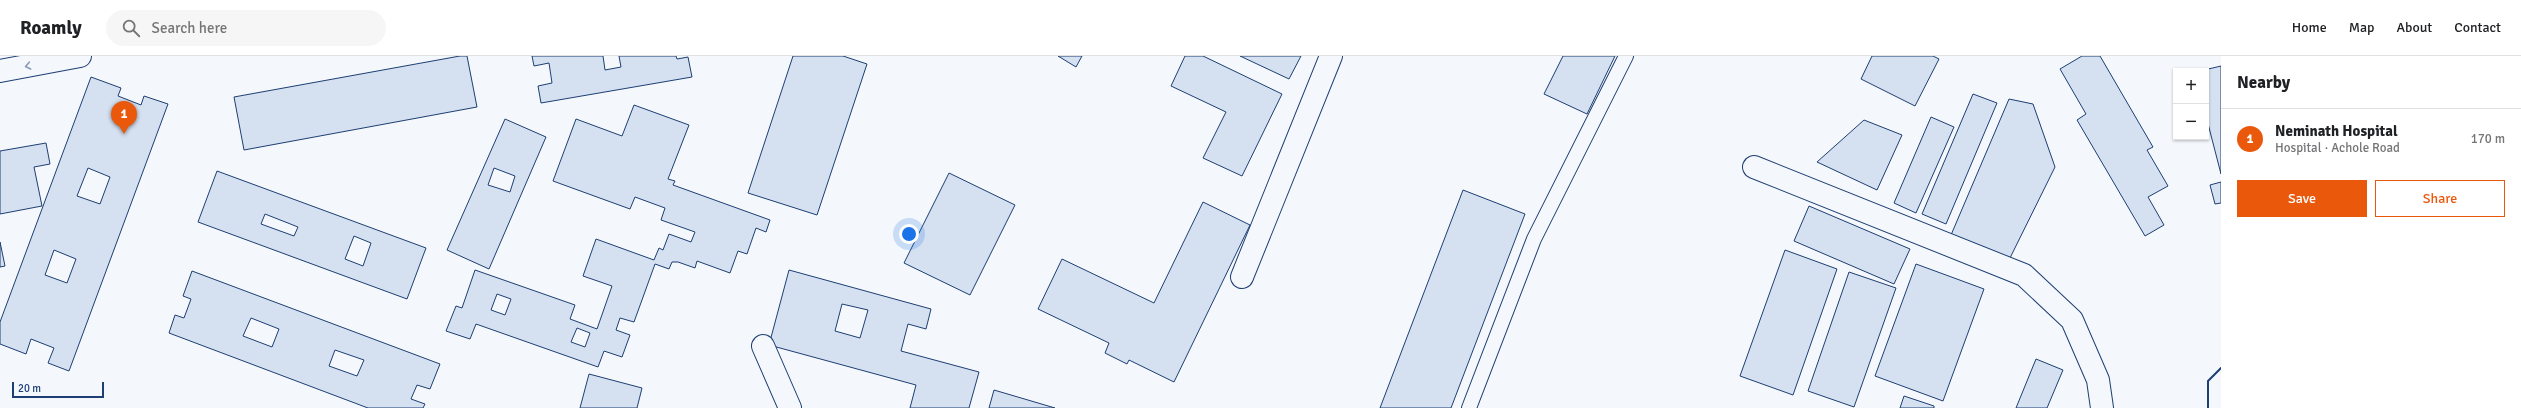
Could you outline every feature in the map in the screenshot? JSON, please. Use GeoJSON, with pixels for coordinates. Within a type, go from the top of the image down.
{"type":"FeatureCollection","features":[{"type":"Feature","properties":{"kind":"street"},"geometry":{"type":"LineString","coordinates":[[0,71],[80,56]]}},
{"type":"Feature","properties":{"kind":"street"},"geometry":{"type":"LineString","coordinates":[[1242,278],[1331,56]]}},
{"type":"Feature","properties":{"kind":"street"},"geometry":{"type":"LineString","coordinates":[[1754,167],[2024,275],[2072,320],[2098,380],[2102,408]]}},
{"type":"Feature","properties":{"kind":"street"},"geometry":{"type":"LineString","coordinates":[[763,346],[790,408]]}},
{"type":"Feature","properties":{"kind":"lane"},"geometry":{"type":"LineString","coordinates":[[1469,408],[1534,239],[1626,56]]}},
{"type":"Feature","properties":{"kind":"building"},"geometry":{"type":"Polygon","coordinates":[[[460,56],[467,56],[477,107],[244,150],[234,97],[460,56]]]}},
{"type":"Feature","properties":{"kind":"building"},"geometry":{"type":"Polygon","coordinates":[[[532,56],[603,56],[605,70],[621,67],[619,56],[676,56],[677,59],[688,57],[692,77],[541,103],[538,86],[552,83],[549,63],[534,66],[532,56]]]}},
{"type":"Feature","properties":{"kind":"building"},"geometry":{"type":"Polygon","coordinates":[[[793,56],[843,56],[867,64],[817,215],[748,193],[793,56]]]}},
{"type":"Feature","properties":{"kind":"building"},"geometry":{"type":"Polygon","coordinates":[[[1058,56],[1082,56],[1076,67],[1058,56]]]}},
{"type":"Feature","properties":{"kind":"building"},"geometry":{"type":"Polygon","coordinates":[[[1185,56],[1203,56],[1282,94],[1242,176],[1203,158],[1226,112],[1171,86],[1185,56]]]}},
{"type":"Feature","properties":{"kind":"building"},"geometry":{"type":"Polygon","coordinates":[[[1240,56],[1301,56],[1289,79],[1240,56]]]}},
{"type":"Feature","properties":{"kind":"building"},"geometry":{"type":"Polygon","coordinates":[[[1563,56],[1615,56],[1587,114],[1544,94],[1563,56]]]}},
{"type":"Feature","properties":{"kind":"building"},"geometry":{"type":"Polygon","coordinates":[[[1872,56],[1933,56],[1939,59],[1915,106],[1861,79],[1872,56]]]}},
{"type":"Feature","properties":{"kind":"building"},"geometry":{"type":"Polygon","coordinates":[[[2082,56],[2100,56],[2153,147],[2147,150],[2168,186],[2148,197],[2164,225],[2145,236],[2077,120],[2086,114],[2060,69],[2082,56]]]}},
{"type":"Feature","properties":{"kind":"building"},"geometry":{"type":"Polygon","coordinates":[[[2221,66],[2221,174],[2209,128],[2209,69],[2221,66]]]}},
{"type":"Feature","properties":{"kind":"building"},"geometry":{"type":"Polygon","coordinates":[[[91,77],[121,88],[118,96],[141,105],[144,96],[168,104],[69,371],[48,363],[54,348],[31,339],[26,354],[0,344],[0,322],[91,77]],[[88,168],[77,196],[100,204],[110,177],[88,168]],[[54,250],[45,275],[67,283],[76,259],[54,250]]]}},
{"type":"Feature","properties":{"kind":"building"},"geometry":{"type":"Polygon","coordinates":[[[1973,94],[1997,103],[1946,224],[1922,214],[1973,94]]]}},
{"type":"Feature","properties":{"kind":"building"},"geometry":{"type":"Polygon","coordinates":[[[2009,99],[2033,104],[2055,167],[2009,260],[1951,235],[2009,99]]]}},
{"type":"Feature","properties":{"kind":"building"},"geometry":{"type":"Polygon","coordinates":[[[634,105],[689,125],[668,179],[675,181],[673,185],[770,220],[766,232],[756,228],[747,254],[738,251],[730,273],[697,261],[695,268],[678,262],[672,262],[669,269],[655,264],[634,322],[620,318],[616,330],[630,335],[622,357],[604,351],[598,367],[476,324],[470,339],[446,331],[456,306],[462,308],[475,270],[575,305],[570,319],[597,329],[612,286],[583,276],[596,239],[654,260],[659,248],[663,250],[669,234],[691,242],[695,232],[661,220],[665,208],[635,197],[630,209],[553,181],[576,119],[622,136],[634,105]],[[497,294],[491,310],[505,315],[511,299],[497,294]],[[577,328],[571,342],[585,347],[590,333],[577,328]]]}},
{"type":"Feature","properties":{"kind":"building"},"geometry":{"type":"Polygon","coordinates":[[[1931,117],[1954,127],[1916,213],[1894,203],[1931,117]]]}},
{"type":"Feature","properties":{"kind":"building"},"geometry":{"type":"Polygon","coordinates":[[[505,119],[546,137],[489,269],[447,250],[505,119]],[[494,168],[488,185],[510,192],[515,176],[494,168]]]}},
{"type":"Feature","properties":{"kind":"building"},"geometry":{"type":"Polygon","coordinates":[[[1864,120],[1902,135],[1877,190],[1817,162],[1864,120]]]}},
{"type":"Feature","properties":{"kind":"building"},"geometry":{"type":"Polygon","coordinates":[[[46,143],[50,164],[34,167],[42,206],[0,214],[0,151],[46,143]]]}},
{"type":"Feature","properties":{"kind":"building"},"geometry":{"type":"Polygon","coordinates":[[[217,171],[426,248],[407,299],[198,222],[217,171]],[[265,214],[261,224],[294,236],[298,227],[265,214]],[[354,236],[345,259],[363,266],[371,243],[354,236]]]}},
{"type":"Feature","properties":{"kind":"building"},"geometry":{"type":"Polygon","coordinates":[[[949,173],[1015,205],[970,295],[904,263],[949,173]]]}},
{"type":"Feature","properties":{"kind":"building"},"geometry":{"type":"Polygon","coordinates":[[[2221,182],[2221,203],[2215,204],[2210,185],[2221,182]]]}},
{"type":"Feature","properties":{"kind":"building"},"geometry":{"type":"Polygon","coordinates":[[[1463,190],[1525,214],[1451,408],[1380,408],[1463,190]]]}},
{"type":"Feature","properties":{"kind":"building"},"geometry":{"type":"Polygon","coordinates":[[[1203,202],[1250,225],[1174,382],[1129,360],[1127,364],[1105,353],[1109,343],[1038,309],[1062,259],[1154,303],[1203,202]]]}},
{"type":"Feature","properties":{"kind":"building"},"geometry":{"type":"Polygon","coordinates":[[[1809,206],[1910,249],[1894,284],[1794,241],[1809,206]]]}},
{"type":"Feature","properties":{"kind":"building"},"geometry":{"type":"Polygon","coordinates":[[[0,242],[5,266],[0,267],[0,242]]]}},
{"type":"Feature","properties":{"kind":"building"},"geometry":{"type":"Polygon","coordinates":[[[1785,250],[1837,269],[1793,395],[1740,376],[1785,250]]]}},
{"type":"Feature","properties":{"kind":"building"},"geometry":{"type":"Polygon","coordinates":[[[1916,264],[1984,289],[1943,401],[1875,376],[1916,264]]]}},
{"type":"Feature","properties":{"kind":"building"},"geometry":{"type":"Polygon","coordinates":[[[789,270],[931,309],[926,329],[908,324],[901,351],[979,372],[969,408],[910,408],[916,385],[769,345],[789,270]],[[842,304],[835,331],[860,338],[868,310],[842,304]]]}},
{"type":"Feature","properties":{"kind":"building"},"geometry":{"type":"Polygon","coordinates":[[[192,271],[440,364],[430,389],[417,385],[411,399],[425,404],[423,408],[368,408],[169,333],[175,315],[184,318],[191,299],[183,296],[192,271]],[[251,318],[243,336],[272,347],[279,329],[251,318]],[[335,350],[329,366],[357,376],[364,360],[335,350]]]}},
{"type":"Feature","properties":{"kind":"building"},"geometry":{"type":"Polygon","coordinates":[[[1849,272],[1896,288],[1854,407],[1808,391],[1849,272]]]}},
{"type":"Feature","properties":{"kind":"building"},"geometry":{"type":"Polygon","coordinates":[[[2036,359],[2063,370],[2047,408],[2016,408],[2036,359]]]}},
{"type":"Feature","properties":{"kind":"building"},"geometry":{"type":"Polygon","coordinates":[[[589,374],[642,388],[637,408],[580,408],[589,374]]]}},
{"type":"Feature","properties":{"kind":"building"},"geometry":{"type":"Polygon","coordinates":[[[994,390],[1055,408],[989,408],[994,390]]]}},
{"type":"Feature","properties":{"kind":"building"},"geometry":{"type":"Polygon","coordinates":[[[1904,396],[1934,406],[1934,408],[1900,408],[1904,396]]]}},
{"type":"Feature","properties":{"kind":"wall"},"geometry":{"type":"LineString","coordinates":[[2208,408],[2208,381],[2221,368]]}},
{"type":"Feature","properties":{"kind":"place","name":"Neminath Hospital"},"geometry":{"type":"Point","coordinates":[124,134]}}]}
